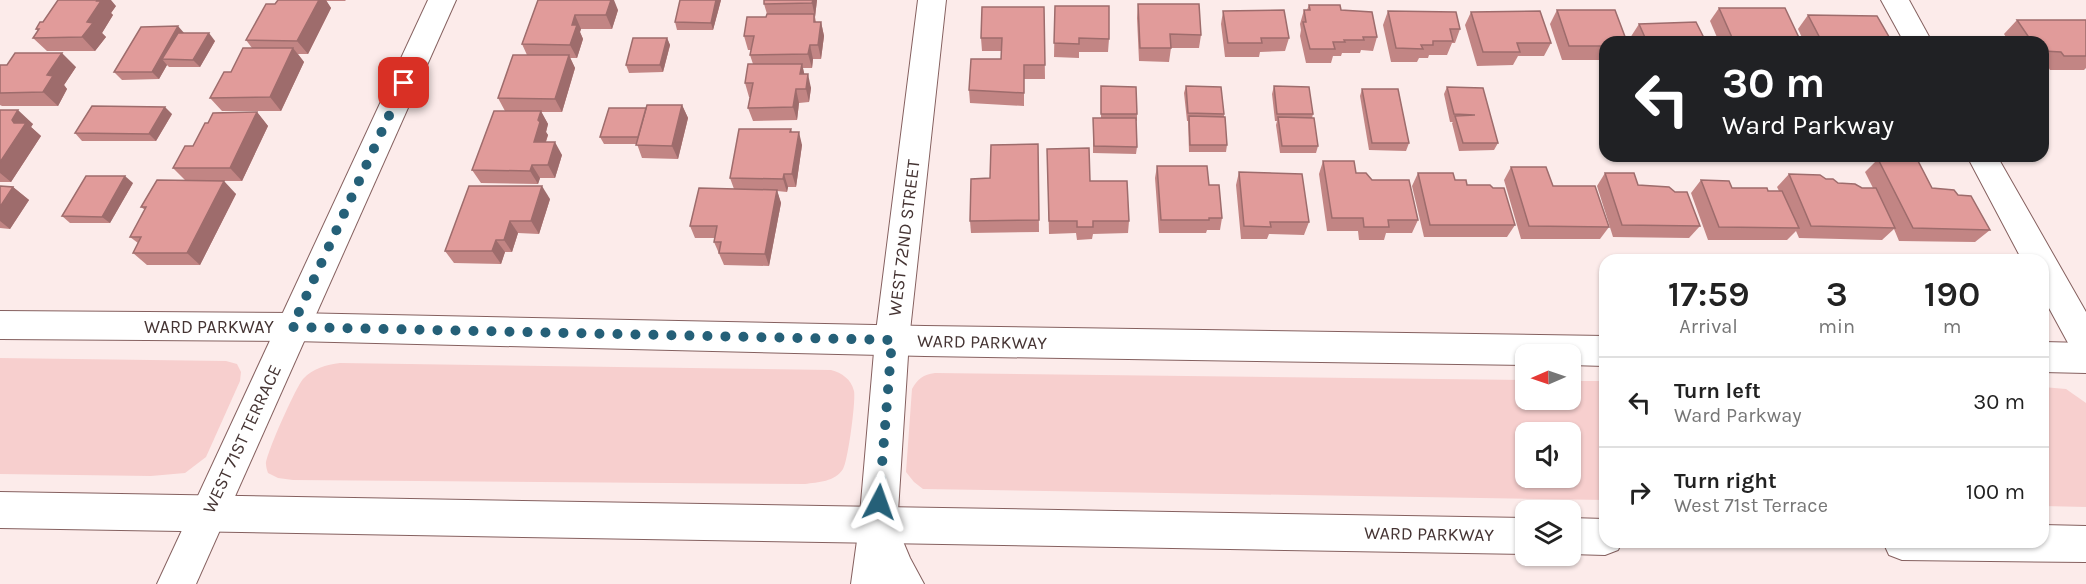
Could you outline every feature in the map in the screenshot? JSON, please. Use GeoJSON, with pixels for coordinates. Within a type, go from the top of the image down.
{"type":"FeatureCollection","features":[{"type":"Feature","properties":{"kind":"main road","name":"WEST 71ST TERRACE"},"geometry":{"type":"LineString","coordinates":[[176,584],[442,0]]}},
{"type":"Feature","properties":{"kind":"main road","name":"WEST 72ND STREET"},"geometry":{"type":"LineString","coordinates":[[870,584],[878,526],[892,340],[932,0]]}},
{"type":"Feature","properties":{"kind":"main road"},"geometry":{"type":"LineString","coordinates":[[1895,0],[1915,36]]}},
{"type":"Feature","properties":{"kind":"main road"},"geometry":{"type":"LineString","coordinates":[[1985,162],[2036,254]]}},
{"type":"Feature","properties":{"kind":"main road"},"geometry":{"type":"LineString","coordinates":[[2049,277],[2086,344]]}},
{"type":"Feature","properties":{"kind":"main road","name":"WARD PARKWAY"},"geometry":{"type":"LineString","coordinates":[[0,325],[292,327],[892,340],[1599,351]]}},
{"type":"Feature","properties":{"kind":"main road"},"geometry":{"type":"LineString","coordinates":[[2049,357],[2086,358]]}},
{"type":"Feature","properties":{"kind":"main road","name":"WARD PARKWAY"},"geometry":{"type":"LineString","coordinates":[[0,510],[1515,536]]}},
{"type":"Feature","properties":{"kind":"main road"},"geometry":{"type":"LineString","coordinates":[[878,526],[896,571],[905,584]]}},
{"type":"Feature","properties":{"kind":"main road"},"geometry":{"type":"LineString","coordinates":[[1581,536],[1599,537]]}},
{"type":"Feature","properties":{"kind":"main road"},"geometry":{"type":"LineString","coordinates":[[2049,544],[2086,544]]}},
{"type":"Feature","properties":{"kind":"shaded area"},"geometry":{"type":"Polygon","coordinates":[[[0,358],[226,361],[237,364],[241,372],[240,381],[206,457],[185,473],[151,476],[0,474],[0,358]]]}},
{"type":"Feature","properties":{"kind":"shaded area"},"geometry":{"type":"Polygon","coordinates":[[[340,363],[831,370],[842,375],[851,383],[854,391],[854,406],[843,469],[831,479],[805,484],[293,480],[278,478],[268,473],[267,458],[299,385],[311,372],[340,363]]]}},
{"type":"Feature","properties":{"kind":"shaded area"},"geometry":{"type":"Polygon","coordinates":[[[935,373],[1515,380],[1515,410],[1581,410],[1581,381],[1599,381],[1599,500],[923,489],[906,472],[912,389],[919,380],[935,373]]]}},
{"type":"Feature","properties":{"kind":"shaded area"},"geometry":{"type":"Polygon","coordinates":[[[2049,388],[2066,389],[2086,403],[2086,507],[2049,506],[2049,388]]]}},
{"type":"Feature","properties":{"kind":"building"},"geometry":{"type":"Polygon","coordinates":[[[58,0],[101,1],[87,22],[93,23],[82,37],[33,38],[39,29],[36,29],[40,22],[43,22],[58,0]]]}},
{"type":"Feature","properties":{"kind":"building"},"geometry":{"type":"Polygon","coordinates":[[[278,0],[319,0],[297,41],[246,40],[266,4],[275,4],[278,0]]]}},
{"type":"Feature","properties":{"kind":"building"},"geometry":{"type":"Polygon","coordinates":[[[538,0],[611,0],[606,15],[575,15],[572,25],[577,25],[570,45],[522,44],[538,0]]]}},
{"type":"Feature","properties":{"kind":"building"},"geometry":{"type":"Polygon","coordinates":[[[680,0],[716,0],[711,23],[675,22],[680,0]]]}},
{"type":"Feature","properties":{"kind":"building"},"geometry":{"type":"Polygon","coordinates":[[[764,0],[813,0],[812,3],[764,4],[764,0]]]}},
{"type":"Feature","properties":{"kind":"building"},"geometry":{"type":"Polygon","coordinates":[[[1138,4],[1199,4],[1201,35],[1170,34],[1171,48],[1140,48],[1138,4]]]}},
{"type":"Feature","properties":{"kind":"building"},"geometry":{"type":"Polygon","coordinates":[[[1309,5],[1340,5],[1341,10],[1372,12],[1377,37],[1333,42],[1335,49],[1310,49],[1303,22],[1306,22],[1304,10],[1310,10],[1309,5]]]}},
{"type":"Feature","properties":{"kind":"building"},"geometry":{"type":"Polygon","coordinates":[[[1055,6],[1109,6],[1109,39],[1079,38],[1079,44],[1054,43],[1055,6]]]}},
{"type":"Feature","properties":{"kind":"building"},"geometry":{"type":"Polygon","coordinates":[[[982,7],[1044,7],[1045,65],[1024,65],[1024,93],[969,90],[971,59],[1001,59],[1002,38],[981,38],[982,7]]]}},
{"type":"Feature","properties":{"kind":"building"},"geometry":{"type":"Polygon","coordinates":[[[1719,8],[1785,8],[1798,36],[1731,36],[1719,8]]]}},
{"type":"Feature","properties":{"kind":"building"},"geometry":{"type":"Polygon","coordinates":[[[1284,10],[1289,38],[1261,38],[1262,43],[1228,43],[1223,11],[1284,10]]]}},
{"type":"Feature","properties":{"kind":"building"},"geometry":{"type":"Polygon","coordinates":[[[1557,10],[1615,10],[1625,36],[1599,36],[1599,46],[1569,46],[1557,10]]]}},
{"type":"Feature","properties":{"kind":"building"},"geometry":{"type":"Polygon","coordinates":[[[1388,11],[1456,12],[1460,29],[1450,29],[1453,41],[1433,41],[1433,45],[1421,45],[1423,49],[1396,48],[1388,11]]]}},
{"type":"Feature","properties":{"kind":"building"},"geometry":{"type":"Polygon","coordinates":[[[1540,11],[1551,43],[1517,43],[1520,52],[1483,52],[1471,12],[1540,11]]]}},
{"type":"Feature","properties":{"kind":"building"},"geometry":{"type":"Polygon","coordinates":[[[767,14],[814,14],[814,22],[821,22],[818,45],[810,45],[808,54],[750,55],[754,36],[744,36],[747,17],[766,17],[767,14]]]}},
{"type":"Feature","properties":{"kind":"building"},"geometry":{"type":"Polygon","coordinates":[[[1808,15],[1877,16],[1889,36],[1819,36],[1808,15]]]}},
{"type":"Feature","properties":{"kind":"building"},"geometry":{"type":"Polygon","coordinates":[[[2017,20],[2086,20],[2086,56],[2064,56],[2061,52],[2049,51],[2049,36],[2028,36],[2017,20]]]}},
{"type":"Feature","properties":{"kind":"building"},"geometry":{"type":"Polygon","coordinates":[[[1696,22],[1703,36],[1644,36],[1639,24],[1696,22]]]}},
{"type":"Feature","properties":{"kind":"building"},"geometry":{"type":"Polygon","coordinates":[[[178,26],[152,72],[114,72],[141,27],[178,26]]]}},
{"type":"Feature","properties":{"kind":"building"},"geometry":{"type":"Polygon","coordinates":[[[178,33],[209,33],[193,60],[162,59],[178,33]]]}},
{"type":"Feature","properties":{"kind":"building"},"geometry":{"type":"Polygon","coordinates":[[[633,38],[667,38],[660,65],[626,65],[633,38]]]}},
{"type":"Feature","properties":{"kind":"building"},"geometry":{"type":"Polygon","coordinates":[[[243,48],[293,48],[270,97],[210,98],[224,72],[231,72],[243,48]]]}},
{"type":"Feature","properties":{"kind":"building"},"geometry":{"type":"Polygon","coordinates":[[[15,53],[62,53],[47,75],[53,76],[43,92],[0,93],[0,65],[7,65],[15,53]]]}},
{"type":"Feature","properties":{"kind":"building"},"geometry":{"type":"Polygon","coordinates":[[[513,55],[569,55],[555,99],[498,98],[513,55]]]}},
{"type":"Feature","properties":{"kind":"building"},"geometry":{"type":"Polygon","coordinates":[[[748,64],[802,64],[800,74],[808,74],[806,89],[796,89],[793,107],[748,108],[753,83],[745,83],[748,64]]]}},
{"type":"Feature","properties":{"kind":"building"},"geometry":{"type":"Polygon","coordinates":[[[1101,86],[1136,87],[1137,114],[1101,114],[1101,86]]]}},
{"type":"Feature","properties":{"kind":"building"},"geometry":{"type":"Polygon","coordinates":[[[1186,86],[1221,87],[1224,114],[1188,113],[1186,86]]]}},
{"type":"Feature","properties":{"kind":"building"},"geometry":{"type":"Polygon","coordinates":[[[1274,86],[1309,87],[1313,114],[1277,114],[1274,86]]]}},
{"type":"Feature","properties":{"kind":"building"},"geometry":{"type":"Polygon","coordinates":[[[1447,87],[1483,88],[1498,143],[1463,143],[1455,116],[1475,115],[1454,114],[1447,87]]]}},
{"type":"Feature","properties":{"kind":"building"},"geometry":{"type":"Polygon","coordinates":[[[1362,89],[1398,89],[1409,143],[1372,143],[1362,89]]]}},
{"type":"Feature","properties":{"kind":"building"},"geometry":{"type":"Polygon","coordinates":[[[647,105],[682,105],[672,146],[636,145],[647,105]]]}},
{"type":"Feature","properties":{"kind":"building"},"geometry":{"type":"Polygon","coordinates":[[[92,106],[165,107],[149,134],[75,133],[92,106]]]}},
{"type":"Feature","properties":{"kind":"building"},"geometry":{"type":"Polygon","coordinates":[[[609,108],[646,108],[638,137],[600,137],[609,108]]]}},
{"type":"Feature","properties":{"kind":"building"},"geometry":{"type":"Polygon","coordinates":[[[0,110],[18,110],[12,120],[14,123],[26,123],[0,162],[0,110]]]}},
{"type":"Feature","properties":{"kind":"building"},"geometry":{"type":"Polygon","coordinates":[[[494,111],[541,111],[534,142],[555,142],[548,165],[532,165],[530,171],[472,170],[494,111]]]}},
{"type":"Feature","properties":{"kind":"building"},"geometry":{"type":"Polygon","coordinates":[[[257,112],[230,168],[173,168],[185,146],[193,146],[213,113],[257,112]]]}},
{"type":"Feature","properties":{"kind":"building"},"geometry":{"type":"Polygon","coordinates":[[[1189,116],[1225,117],[1227,145],[1190,145],[1189,116]]]}},
{"type":"Feature","properties":{"kind":"building"},"geometry":{"type":"Polygon","coordinates":[[[1278,117],[1314,118],[1318,146],[1282,146],[1278,117]]]}},
{"type":"Feature","properties":{"kind":"building"},"geometry":{"type":"Polygon","coordinates":[[[1093,118],[1136,118],[1137,147],[1094,146],[1093,118]]]}},
{"type":"Feature","properties":{"kind":"building"},"geometry":{"type":"Polygon","coordinates":[[[739,129],[791,129],[790,132],[799,132],[792,174],[784,174],[783,179],[730,178],[739,129]]]}},
{"type":"Feature","properties":{"kind":"building"},"geometry":{"type":"Polygon","coordinates":[[[1038,144],[1039,220],[970,221],[971,179],[990,178],[991,145],[1038,144]]]}},
{"type":"Feature","properties":{"kind":"building"},"geometry":{"type":"Polygon","coordinates":[[[1089,148],[1090,181],[1127,181],[1129,221],[1093,221],[1093,227],[1077,227],[1077,221],[1049,221],[1047,149],[1089,148]]]}},
{"type":"Feature","properties":{"kind":"building"},"geometry":{"type":"Polygon","coordinates":[[[1323,161],[1354,161],[1356,173],[1366,173],[1372,180],[1409,180],[1418,220],[1388,220],[1389,227],[1364,227],[1363,218],[1332,218],[1323,161]]]}},
{"type":"Feature","properties":{"kind":"building"},"geometry":{"type":"Polygon","coordinates":[[[1880,162],[1919,162],[1932,188],[1954,190],[1958,195],[1971,196],[1990,230],[1913,228],[1880,162]]]}},
{"type":"Feature","properties":{"kind":"building"},"geometry":{"type":"Polygon","coordinates":[[[1157,166],[1207,166],[1209,185],[1219,185],[1222,218],[1161,220],[1157,166]]]}},
{"type":"Feature","properties":{"kind":"building"},"geometry":{"type":"Polygon","coordinates":[[[1511,167],[1546,167],[1553,186],[1595,186],[1609,227],[1529,226],[1511,167]]]}},
{"type":"Feature","properties":{"kind":"building"},"geometry":{"type":"Polygon","coordinates":[[[1239,172],[1302,174],[1309,222],[1270,222],[1271,227],[1244,226],[1239,172]]]}},
{"type":"Feature","properties":{"kind":"building"},"geometry":{"type":"Polygon","coordinates":[[[1418,173],[1453,173],[1455,180],[1466,180],[1467,185],[1490,185],[1493,188],[1504,188],[1515,225],[1430,225],[1418,173]]]}},
{"type":"Feature","properties":{"kind":"building"},"geometry":{"type":"Polygon","coordinates":[[[1605,173],[1634,173],[1638,185],[1669,187],[1675,192],[1687,192],[1700,226],[1622,225],[1605,173]]]}},
{"type":"Feature","properties":{"kind":"building"},"geometry":{"type":"Polygon","coordinates":[[[1789,174],[1820,175],[1838,183],[1855,184],[1862,188],[1876,188],[1895,228],[1811,226],[1789,174]]]}},
{"type":"Feature","properties":{"kind":"building"},"geometry":{"type":"Polygon","coordinates":[[[86,176],[125,176],[102,217],[62,216],[86,176]]]}},
{"type":"Feature","properties":{"kind":"building"},"geometry":{"type":"Polygon","coordinates":[[[157,180],[224,181],[187,253],[133,253],[141,237],[130,237],[146,207],[141,207],[157,180]]]}},
{"type":"Feature","properties":{"kind":"building"},"geometry":{"type":"Polygon","coordinates":[[[1701,180],[1729,181],[1732,188],[1767,188],[1768,191],[1782,191],[1799,228],[1719,227],[1701,180]]]}},
{"type":"Feature","properties":{"kind":"building"},"geometry":{"type":"Polygon","coordinates":[[[0,186],[13,187],[0,207],[0,186]]]}},
{"type":"Feature","properties":{"kind":"building"},"geometry":{"type":"Polygon","coordinates":[[[469,186],[542,186],[531,221],[510,221],[504,240],[496,240],[492,251],[445,251],[469,186]]]}},
{"type":"Feature","properties":{"kind":"building"},"geometry":{"type":"Polygon","coordinates":[[[699,188],[777,190],[765,254],[719,253],[721,242],[714,242],[717,226],[690,226],[699,188]]]}},
{"type":"Feature","properties":{"kind":"route"},"geometry":{"type":"LineString","coordinates":[[404,83],[292,327],[892,340],[879,502]]}}]}
